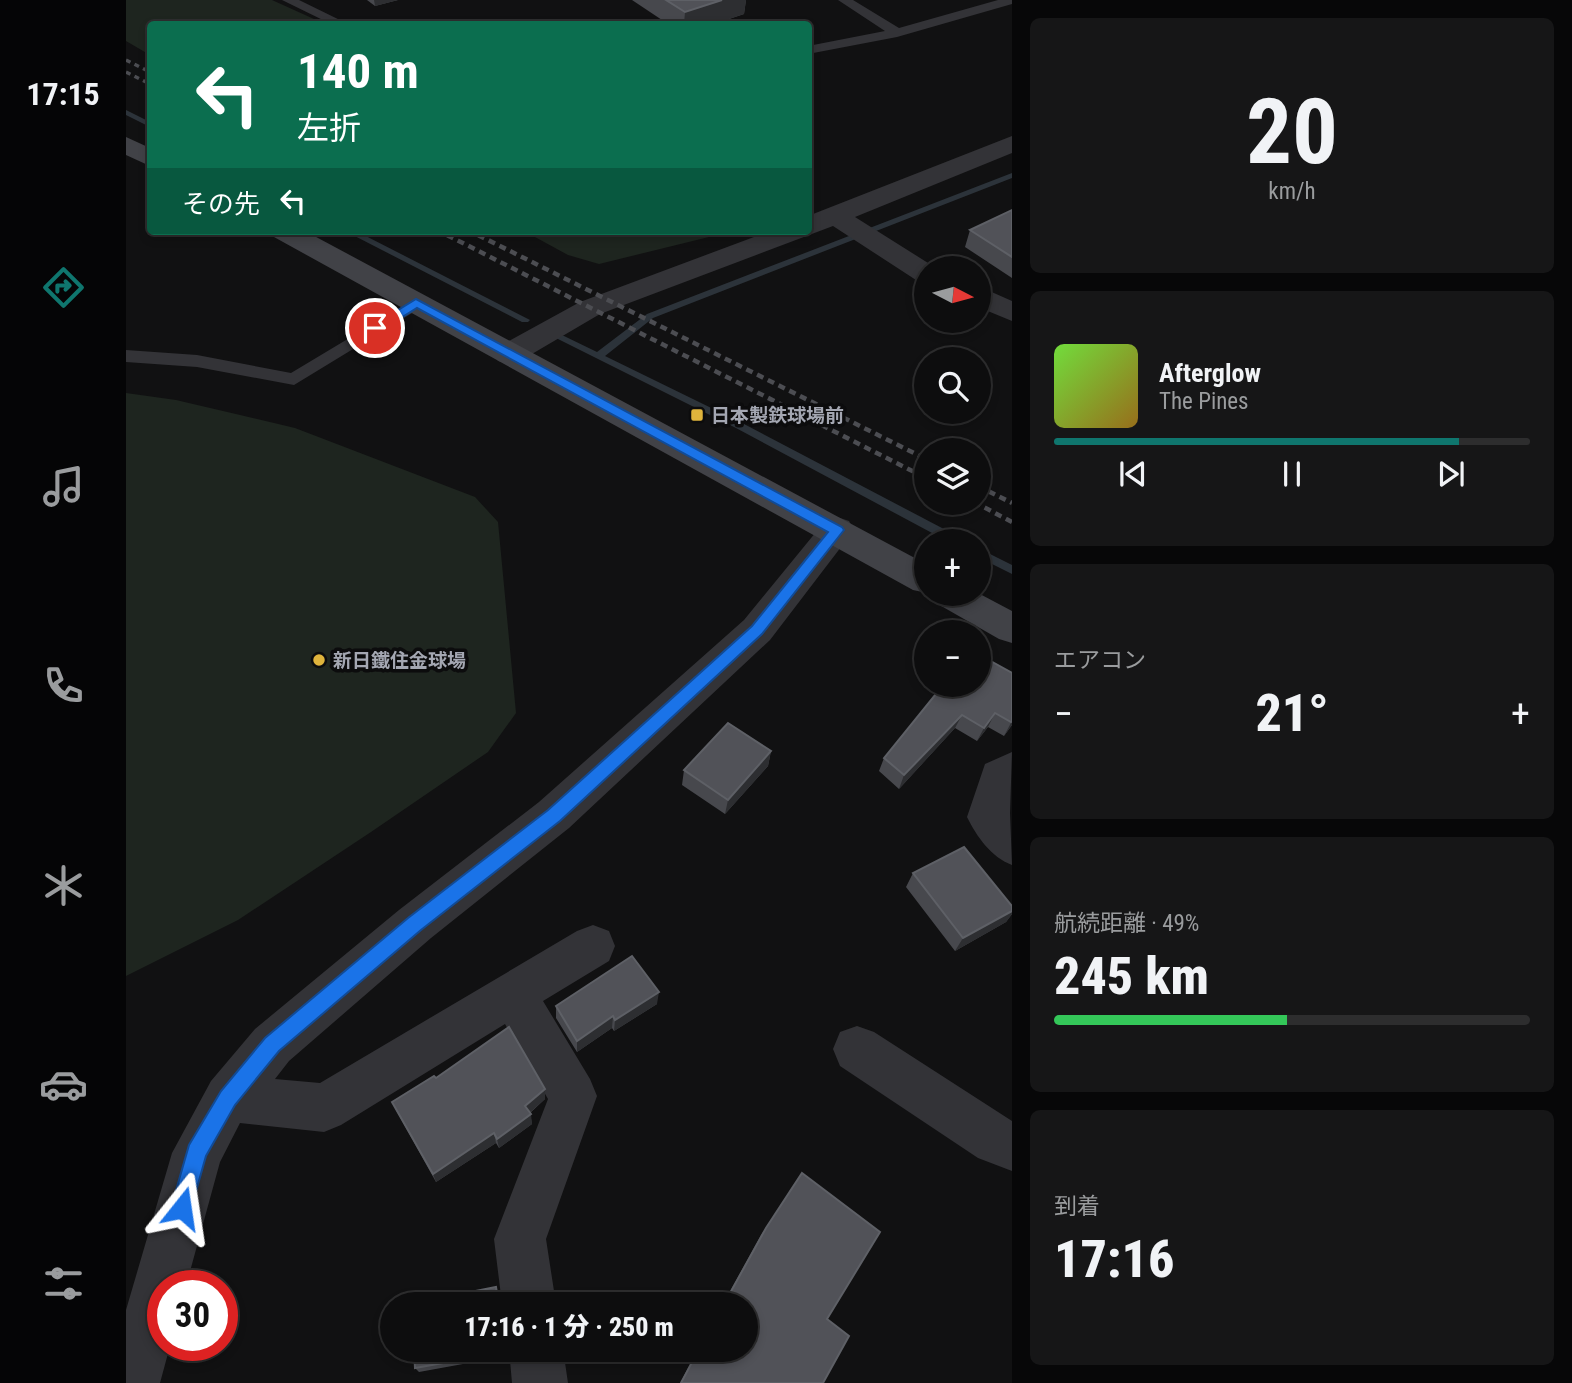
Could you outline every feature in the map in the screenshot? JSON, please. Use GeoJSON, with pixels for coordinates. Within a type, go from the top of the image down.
{"type":"FeatureCollection","features":[{"type":"Feature","properties":{"kind":"street"},"geometry":{"type":"LineString","coordinates":[[812,226],[853,227],[1012,144]]}},
{"type":"Feature","properties":{"kind":"street"},"geometry":{"type":"LineString","coordinates":[[126,145],[147,156]]}},
{"type":"Feature","properties":{"kind":"street"},"geometry":{"type":"LineString","coordinates":[[853,227],[914,266]]}},
{"type":"Feature","properties":{"kind":"street"},"geometry":{"type":"LineString","coordinates":[[291,235],[914,573]]}},
{"type":"Feature","properties":{"kind":"street"},"geometry":{"type":"LineString","coordinates":[[509,354],[590,308],[784,235]]}},
{"type":"Feature","properties":{"kind":"street"},"geometry":{"type":"LineString","coordinates":[[991,288],[1012,286]]}},
{"type":"Feature","properties":{"kind":"street"},"geometry":{"type":"LineString","coordinates":[[991,302],[1012,312]]}},
{"type":"Feature","properties":{"kind":"street"},"geometry":{"type":"LineString","coordinates":[[132,1383],[197,1153],[228,1098],[272,1045],[415,924],[554,815],[757,630],[837,530]]}},
{"type":"Feature","properties":{"kind":"street"},"geometry":{"type":"LineString","coordinates":[[971,606],[1012,629]]}},
{"type":"Feature","properties":{"kind":"street"},"geometry":{"type":"LineString","coordinates":[[1012,769],[999,776],[988,817],[1012,846]]}},
{"type":"Feature","properties":{"kind":"street"},"geometry":{"type":"LineString","coordinates":[[228,1098],[324,1108],[593,946]]}},
{"type":"Feature","properties":{"kind":"street"},"geometry":{"type":"LineString","coordinates":[[514,996],[573,1096],[520,1239],[527,1292]]}},
{"type":"Feature","properties":{"kind":"street"},"geometry":{"type":"LineString","coordinates":[[857,1049],[995,1141],[1012,1146]]}},
{"type":"Feature","properties":{"kind":"street"},"geometry":{"type":"LineString","coordinates":[[538,1362],[540,1383]]}},
{"type":"Feature","properties":{"kind":"lane"},"geometry":{"type":"LineString","coordinates":[[288,0],[334,21]]}},
{"type":"Feature","properties":{"kind":"lane"},"geometry":{"type":"LineString","coordinates":[[844,0],[897,33]]}},
{"type":"Feature","properties":{"kind":"lane"},"geometry":{"type":"LineString","coordinates":[[812,49],[897,33],[1012,0]]}},
{"type":"Feature","properties":{"kind":"lane"},"geometry":{"type":"LineString","coordinates":[[126,356],[197,361],[293,379],[416,303]]}},
{"type":"Feature","properties":{"kind":"shaded area"},"geometry":{"type":"Polygon","coordinates":[[[126,0],[272,0],[318,21],[147,21],[147,53],[126,41],[126,0]]]}},
{"type":"Feature","properties":{"kind":"shaded area"},"geometry":{"type":"Polygon","coordinates":[[[531,235],[713,235],[599,264],[568,255],[531,235]]]}},
{"type":"Feature","properties":{"kind":"shaded area","name":"新日鐵住金球場"},"geometry":{"type":"Polygon","coordinates":[[[126,393],[176,400],[295,428],[475,497],[498,522],[516,713],[488,752],[371,832],[238,920],[126,976],[126,393]]]}},
{"type":"Feature","properties":{"kind":"building"},"geometry":{"type":"Polygon","coordinates":[[[666,0],[722,0],[685,12],[666,0]]]}},
{"type":"Feature","properties":{"kind":"building"},"geometry":{"type":"Polygon","coordinates":[[[1012,210],[1012,257],[970,230],[1012,210]]]}},
{"type":"Feature","properties":{"kind":"building"},"geometry":{"type":"Polygon","coordinates":[[[991,661],[1012,673],[1011,722],[995,713],[984,728],[962,715],[904,775],[884,758],[933,697],[991,697],[991,661]]]}},
{"type":"Feature","properties":{"kind":"building"},"geometry":{"type":"Polygon","coordinates":[[[728,723],[771,751],[728,800],[684,770],[728,723]]]}},
{"type":"Feature","properties":{"kind":"building"},"geometry":{"type":"Polygon","coordinates":[[[964,847],[1012,906],[1012,911],[963,938],[913,873],[964,847]]]}},
{"type":"Feature","properties":{"kind":"building"},"geometry":{"type":"Polygon","coordinates":[[[632,956],[659,992],[615,1020],[613,1016],[577,1041],[556,1006],[632,956]]]}},
{"type":"Feature","properties":{"kind":"building"},"geometry":{"type":"Polygon","coordinates":[[[509,1027],[545,1089],[525,1106],[531,1114],[497,1139],[494,1133],[433,1174],[392,1102],[434,1076],[436,1078],[509,1027]]]}},
{"type":"Feature","properties":{"kind":"building"},"geometry":{"type":"Polygon","coordinates":[[[802,1173],[880,1232],[827,1319],[849,1336],[823,1383],[681,1383],[692,1362],[758,1362],[758,1292],[731,1292],[766,1228],[802,1173]]]}},
{"type":"Feature","properties":{"kind":"building"},"geometry":{"type":"Polygon","coordinates":[[[496,1287],[497,1292],[471,1292],[496,1287]]]}},
{"type":"Feature","properties":{"kind":"building"},"geometry":{"type":"Polygon","coordinates":[[[415,1362],[449,1362],[415,1368],[415,1362]]]}},
{"type":"Feature","properties":{"kind":"waterway"},"geometry":{"type":"LineString","coordinates":[[126,112],[147,123]]}},
{"type":"Feature","properties":{"kind":"waterway"},"geometry":{"type":"LineString","coordinates":[[598,356],[650,316],[1012,175]]}},
{"type":"Feature","properties":{"kind":"waterway"},"geometry":{"type":"LineString","coordinates":[[357,235],[525,320]]}},
{"type":"Feature","properties":{"kind":"waterway"},"geometry":{"type":"LineString","coordinates":[[561,338],[740,426],[934,529]]}},
{"type":"Feature","properties":{"kind":"waterway"},"geometry":{"type":"LineString","coordinates":[[991,559],[1012,570]]}},
{"type":"Feature","properties":{"kind":"railway"},"geometry":{"type":"LineString","coordinates":[[126,60],[147,70]]}},
{"type":"Feature","properties":{"kind":"railway"},"geometry":{"type":"LineString","coordinates":[[126,72],[147,82]]}},
{"type":"Feature","properties":{"kind":"railway"},"geometry":{"type":"LineString","coordinates":[[446,235],[450,237]]}},
{"type":"Feature","properties":{"kind":"railway"},"geometry":{"type":"LineString","coordinates":[[447,235],[914,472]]}},
{"type":"Feature","properties":{"kind":"railway"},"geometry":{"type":"LineString","coordinates":[[477,235],[481,237]]}},
{"type":"Feature","properties":{"kind":"railway"},"geometry":{"type":"LineString","coordinates":[[478,235],[914,453]]}},
{"type":"Feature","properties":{"kind":"railway"},"geometry":{"type":"LineString","coordinates":[[991,492],[1012,503]]}},
{"type":"Feature","properties":{"kind":"railway"},"geometry":{"type":"LineString","coordinates":[[991,511],[1012,522]]}},
{"type":"Feature","properties":{"kind":"place","name":"日本製鉄球場前"},"geometry":{"type":"Point","coordinates":[697,415]}},
{"type":"Feature","properties":{"kind":"place","name":"新日鐵住金球場"},"geometry":{"type":"Point","coordinates":[319,660]}},
{"type":"Feature","properties":{"kind":"route"},"geometry":{"type":"LineString","coordinates":[[182,1208],[197,1153],[228,1098],[272,1045],[415,924],[554,815],[595,778],[757,630],[837,530],[416,303],[375,328]]}}]}
